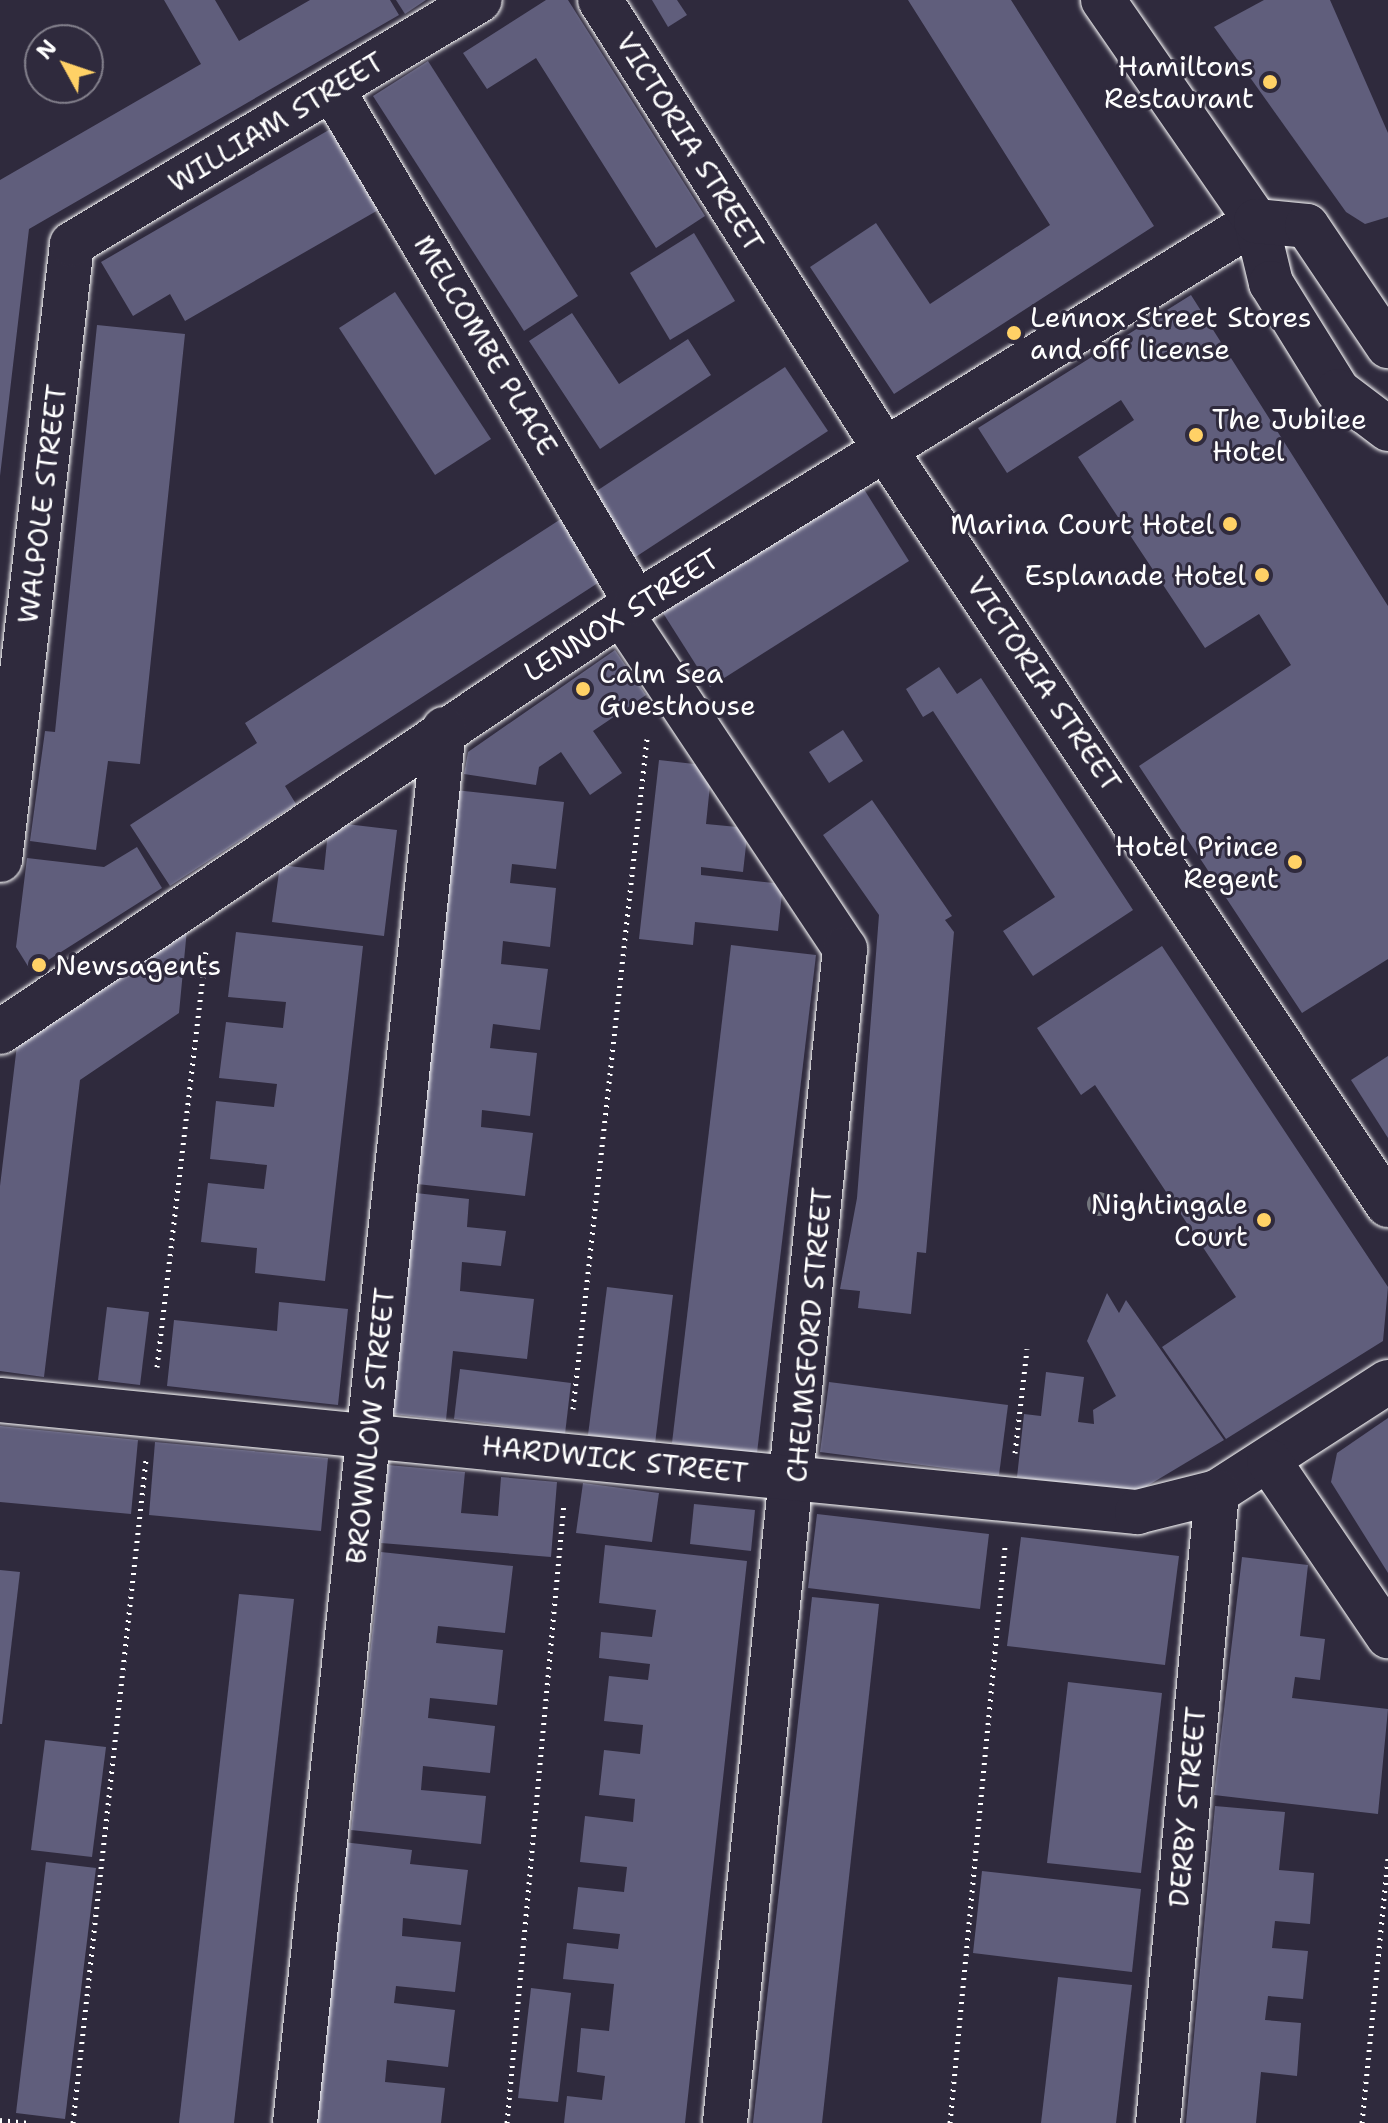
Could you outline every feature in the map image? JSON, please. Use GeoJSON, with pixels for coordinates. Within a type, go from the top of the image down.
{"type":"FeatureCollection","features":[{"type":"Feature","properties":{"kind":"street","name":"WILLIAM STREET"},"geometry":{"type":"LineString","coordinates":[[72,244],[480,0]]}},
{"type":"Feature","properties":{"kind":"street","name":"VICTORIA STREET"},"geometry":{"type":"LineString","coordinates":[[600,0],[886,451],[1388,1205]]}},
{"type":"Feature","properties":{"kind":"street"},"geometry":{"type":"LineString","coordinates":[[1103,0],[1256,221],[1271,283],[1338,391],[1388,429]]}},
{"type":"Feature","properties":{"kind":"street","name":"MELCOMBE PLACE"},"geometry":{"type":"LineString","coordinates":[[332,89],[629,608]]}},
{"type":"Feature","properties":{"kind":"street","name":"LENNOX STREET"},"geometry":{"type":"LineString","coordinates":[[0,1032],[213,890],[444,729],[629,608],[1256,221]]}},
{"type":"Feature","properties":{"kind":"street"},"geometry":{"type":"LineString","coordinates":[[1256,221],[1307,226],[1370,292],[1388,346]]}},
{"type":"Feature","properties":{"kind":"street","name":"WALPOLE STREET"},"geometry":{"type":"LineString","coordinates":[[0,860],[72,244]]}},
{"type":"Feature","properties":{"kind":"street","name":"CHELMSFORD STREET"},"geometry":{"type":"LineString","coordinates":[[629,608],[656,662],[845,949],[795,1477],[725,2123]]}},
{"type":"Feature","properties":{"kind":"street","name":"BROWNLOW STREET"},"geometry":{"type":"LineString","coordinates":[[295,2123],[444,729]]}},
{"type":"Feature","properties":{"kind":"street","name":"HARDWICK STREET"},"geometry":{"type":"LineString","coordinates":[[0,1400],[369,1433],[1137,1512],[1217,1492],[1388,1382]]}},
{"type":"Feature","properties":{"kind":"street"},"geometry":{"type":"LineString","coordinates":[[1269,1461],[1388,1636]]}},
{"type":"Feature","properties":{"kind":"street","name":"DERBY STREET"},"geometry":{"type":"LineString","coordinates":[[1158,2123],[1217,1492]]}},
{"type":"Feature","properties":{"kind":"path"},"geometry":{"type":"LineString","coordinates":[[507,2123],[568,1454],[656,662]]}},
{"type":"Feature","properties":{"kind":"path"},"geometry":{"type":"LineString","coordinates":[[73,2123],[213,890]]}},
{"type":"Feature","properties":{"kind":"path"},"geometry":{"type":"LineString","coordinates":[[950,2123],[1027,1349]]}},
{"type":"Feature","properties":{"kind":"path"},"geometry":{"type":"LineString","coordinates":[[1362,2123],[1388,1856]]}},
{"type":"Feature","properties":{"kind":"path"},"geometry":{"type":"LineString","coordinates":[[0,2120],[29,2123]]}},
{"type":"Feature","properties":{"kind":"building"},"geometry":{"type":"Polygon","coordinates":[[[164,0],[215,0],[239,41],[310,0],[390,0],[399,15],[29,229],[0,476],[0,180],[201,64],[164,0]]]}},
{"type":"Feature","properties":{"kind":"building"},"geometry":{"type":"Polygon","coordinates":[[[396,0],[426,0],[405,14],[396,0]]]}},
{"type":"Feature","properties":{"kind":"building"},"geometry":{"type":"Polygon","coordinates":[[[546,0],[568,0],[705,216],[656,248],[536,58],[487,89],[463,53],[546,0]]]}},
{"type":"Feature","properties":{"kind":"building"},"geometry":{"type":"Polygon","coordinates":[[[652,0],[677,0],[687,15],[668,27],[652,0]]]}},
{"type":"Feature","properties":{"kind":"building"},"geometry":{"type":"Polygon","coordinates":[[[908,0],[1011,0],[1154,226],[894,394],[810,267],[876,223],[930,304],[1050,225],[908,0]]]}},
{"type":"Feature","properties":{"kind":"building"},"geometry":{"type":"Polygon","coordinates":[[[1264,0],[1330,0],[1388,133],[1388,217],[1365,224],[1346,212],[1214,27],[1264,0]]]}},
{"type":"Feature","properties":{"kind":"building"},"geometry":{"type":"Polygon","coordinates":[[[428,61],[578,296],[524,331],[373,96],[428,61]]]}},
{"type":"Feature","properties":{"kind":"building"},"geometry":{"type":"Polygon","coordinates":[[[334,127],[380,209],[185,321],[170,294],[133,316],[101,262],[334,127]]]}},
{"type":"Feature","properties":{"kind":"building"},"geometry":{"type":"Polygon","coordinates":[[[694,233],[735,301],[670,340],[630,273],[694,233]]]}},
{"type":"Feature","properties":{"kind":"building"},"geometry":{"type":"Polygon","coordinates":[[[395,292],[491,439],[435,475],[339,328],[395,292]]]}},
{"type":"Feature","properties":{"kind":"building"},"geometry":{"type":"Polygon","coordinates":[[[1191,295],[1388,606],[1388,959],[1302,1013],[1139,766],[1291,665],[1259,614],[1205,648],[1078,457],[1134,420],[1121,400],[1007,473],[978,428],[1191,295]]]}},
{"type":"Feature","properties":{"kind":"building"},"geometry":{"type":"Polygon","coordinates":[[[572,313],[619,384],[688,339],[711,375],[600,449],[529,341],[572,313]]]}},
{"type":"Feature","properties":{"kind":"building"},"geometry":{"type":"Polygon","coordinates":[[[97,325],[185,334],[140,764],[108,761],[96,850],[30,841],[45,731],[55,732],[97,325]]]}},
{"type":"Feature","properties":{"kind":"building"},"geometry":{"type":"Polygon","coordinates":[[[785,367],[828,431],[634,558],[592,494],[785,367]]]}},
{"type":"Feature","properties":{"kind":"building"},"geometry":{"type":"Polygon","coordinates":[[[862,486],[909,561],[710,687],[663,613],[862,486]]]}},
{"type":"Feature","properties":{"kind":"building"},"geometry":{"type":"Polygon","coordinates":[[[564,517],[604,579],[285,786],[296,804],[170,886],[130,825],[257,743],[245,723],[564,517]]]}},
{"type":"Feature","properties":{"kind":"building"},"geometry":{"type":"Polygon","coordinates":[[[615,650],[646,695],[593,731],[622,773],[590,795],[561,752],[539,767],[536,785],[464,774],[468,752],[615,650]]]}},
{"type":"Feature","properties":{"kind":"building"},"geometry":{"type":"Polygon","coordinates":[[[939,667],[957,694],[981,678],[1133,910],[1033,976],[1003,931],[1055,897],[933,711],[923,717],[906,689],[939,667]]]}},
{"type":"Feature","properties":{"kind":"building"},"geometry":{"type":"Polygon","coordinates":[[[843,730],[863,761],[829,783],[809,752],[843,730]]]}},
{"type":"Feature","properties":{"kind":"building"},"geometry":{"type":"Polygon","coordinates":[[[659,760],[712,766],[706,824],[748,828],[743,872],[701,867],[701,875],[783,884],[778,931],[695,922],[693,945],[639,939],[659,760]]]}},
{"type":"Feature","properties":{"kind":"building"},"geometry":{"type":"Polygon","coordinates":[[[455,790],[564,802],[556,869],[512,864],[510,883],[556,888],[550,947],[503,941],[501,964],[548,969],[540,1030],[493,1024],[490,1048],[537,1053],[530,1116],[482,1110],[481,1127],[533,1133],[525,1196],[408,1183],[455,790]]]}},
{"type":"Feature","properties":{"kind":"building"},"geometry":{"type":"Polygon","coordinates":[[[872,800],[952,916],[945,920],[954,932],[926,1253],[917,1252],[911,1314],[858,1308],[860,1291],[840,1289],[857,1198],[879,915],[823,835],[872,800]]]}},
{"type":"Feature","properties":{"kind":"building"},"geometry":{"type":"Polygon","coordinates":[[[329,822],[397,830],[384,936],[272,922],[280,865],[324,870],[329,822]]]}},
{"type":"Feature","properties":{"kind":"building"},"geometry":{"type":"Polygon","coordinates":[[[137,847],[162,888],[31,971],[16,947],[27,858],[104,867],[137,847]]]}},
{"type":"Feature","properties":{"kind":"building"},"geometry":{"type":"Polygon","coordinates":[[[187,929],[179,1013],[80,1080],[44,1377],[0,1371],[0,1186],[17,1045],[187,929]]]}},
{"type":"Feature","properties":{"kind":"building"},"geometry":{"type":"Polygon","coordinates":[[[236,932],[363,946],[325,1281],[255,1273],[257,1248],[201,1242],[208,1183],[264,1189],[267,1165],[210,1159],[216,1101],[274,1107],[277,1084],[219,1078],[226,1022],[283,1028],[286,1002],[228,997],[236,932]]]}},
{"type":"Feature","properties":{"kind":"building"},"geometry":{"type":"Polygon","coordinates":[[[731,945],[816,955],[757,1453],[672,1443],[731,945]]]}},
{"type":"Feature","properties":{"kind":"building","name":"Nightingale Court"},"geometry":{"type":"Polygon","coordinates":[[[1162,946],[1388,1287],[1383,1341],[1226,1439],[1162,1347],[1236,1297],[1095,1085],[1081,1095],[1037,1028],[1162,946]]]}},
{"type":"Feature","properties":{"kind":"building"},"geometry":{"type":"Polygon","coordinates":[[[1388,1056],[1388,1138],[1351,1080],[1388,1056]]]}},
{"type":"Feature","properties":{"kind":"building"},"geometry":{"type":"Polygon","coordinates":[[[407,1192],[469,1199],[467,1227],[506,1231],[501,1266],[462,1262],[460,1291],[534,1299],[527,1359],[453,1351],[446,1420],[384,1413],[407,1192]]]}},
{"type":"Feature","properties":{"kind":"building"},"geometry":{"type":"Polygon","coordinates":[[[607,1287],[673,1295],[655,1444],[588,1435],[607,1287]]]}},
{"type":"Feature","properties":{"kind":"building"},"geometry":{"type":"Polygon","coordinates":[[[1107,1293],[1119,1313],[1126,1300],[1224,1440],[1137,1492],[1017,1477],[1024,1414],[1041,1416],[1046,1372],[1084,1377],[1078,1422],[1094,1424],[1093,1410],[1116,1396],[1087,1341],[1107,1293]]]}},
{"type":"Feature","properties":{"kind":"building"},"geometry":{"type":"Polygon","coordinates":[[[279,1302],[348,1309],[338,1405],[167,1386],[174,1320],[277,1331],[279,1302]]]}},
{"type":"Feature","properties":{"kind":"building"},"geometry":{"type":"Polygon","coordinates":[[[107,1307],[149,1312],[140,1385],[98,1380],[107,1307]]]}},
{"type":"Feature","properties":{"kind":"building"},"geometry":{"type":"Polygon","coordinates":[[[460,1369],[571,1383],[565,1434],[454,1419],[460,1369]]]}},
{"type":"Feature","properties":{"kind":"building"},"geometry":{"type":"Polygon","coordinates":[[[829,1382],[1008,1405],[999,1475],[820,1452],[829,1382]]]}},
{"type":"Feature","properties":{"kind":"building"},"geometry":{"type":"Polygon","coordinates":[[[1388,1418],[1388,1573],[1331,1482],[1337,1453],[1388,1418]]]}},
{"type":"Feature","properties":{"kind":"building"},"geometry":{"type":"Polygon","coordinates":[[[0,1426],[138,1440],[131,1514],[0,1502],[0,1426]]]}},
{"type":"Feature","properties":{"kind":"building"},"geometry":{"type":"Polygon","coordinates":[[[155,1442],[328,1458],[321,1531],[149,1515],[155,1442]]]}},
{"type":"Feature","properties":{"kind":"building"},"geometry":{"type":"Polygon","coordinates":[[[388,1465],[465,1472],[461,1513],[498,1516],[501,1477],[557,1482],[551,1557],[381,1543],[388,1465]]]}},
{"type":"Feature","properties":{"kind":"building"},"geometry":{"type":"Polygon","coordinates":[[[583,1483],[659,1493],[652,1542],[576,1533],[583,1483]]]}},
{"type":"Feature","properties":{"kind":"building"},"geometry":{"type":"Polygon","coordinates":[[[694,1504],[755,1510],[751,1551],[690,1544],[694,1504]]]}},
{"type":"Feature","properties":{"kind":"building"},"geometry":{"type":"Polygon","coordinates":[[[817,1514],[989,1534],[980,1609],[808,1588],[817,1514]]]}},
{"type":"Feature","properties":{"kind":"building"},"geometry":{"type":"Polygon","coordinates":[[[1021,1537],[1179,1556],[1165,1665],[1007,1646],[1021,1537]]]}},
{"type":"Feature","properties":{"kind":"building"},"geometry":{"type":"Polygon","coordinates":[[[605,1545],[747,1561],[685,2123],[564,2123],[567,2096],[602,2100],[605,2076],[577,2072],[581,2028],[609,2031],[614,1984],[563,1979],[567,1943],[618,1949],[620,1934],[573,1929],[578,1887],[624,1892],[627,1867],[580,1862],[585,1816],[633,1822],[635,1799],[599,1795],[604,1750],[640,1754],[643,1725],[604,1721],[609,1676],[648,1680],[650,1664],[599,1658],[601,1632],[652,1637],[656,1610],[599,1603],[605,1545]]]}},
{"type":"Feature","properties":{"kind":"building"},"geometry":{"type":"Polygon","coordinates":[[[381,1552],[513,1566],[505,1633],[438,1626],[436,1643],[503,1650],[497,1705],[430,1698],[428,1718],[495,1726],[490,1773],[423,1766],[421,1790],[486,1796],[481,1844],[351,1830],[381,1552]]]}},
{"type":"Feature","properties":{"kind":"building"},"geometry":{"type":"Polygon","coordinates":[[[1242,1557],[1308,1565],[1300,1636],[1325,1639],[1320,1680],[1295,1677],[1292,1698],[1388,1709],[1378,1814],[1214,1795],[1242,1557]]]}},
{"type":"Feature","properties":{"kind":"building"},"geometry":{"type":"Polygon","coordinates":[[[0,1570],[20,1572],[2,1724],[0,1724],[0,1570]]]}},
{"type":"Feature","properties":{"kind":"building"},"geometry":{"type":"Polygon","coordinates":[[[239,1594],[294,1599],[234,2123],[179,2123],[239,1594]]]}},
{"type":"Feature","properties":{"kind":"building"},"geometry":{"type":"Polygon","coordinates":[[[812,1597],[879,1604],[822,2123],[753,2123],[812,1597]]]}},
{"type":"Feature","properties":{"kind":"building"},"geometry":{"type":"Polygon","coordinates":[[[1068,1682],[1162,1693],[1141,1873],[1047,1863],[1068,1682]]]}},
{"type":"Feature","properties":{"kind":"building"},"geometry":{"type":"Polygon","coordinates":[[[45,1740],[106,1747],[92,1857],[31,1850],[45,1740]]]}},
{"type":"Feature","properties":{"kind":"building"},"geometry":{"type":"Polygon","coordinates":[[[1215,1806],[1285,1812],[1279,1870],[1314,1873],[1310,1924],[1275,1921],[1272,1948],[1308,1951],[1303,1999],[1268,1996],[1265,2020],[1301,2023],[1297,2076],[1261,2072],[1256,2123],[1186,2123],[1215,1806]]]}},
{"type":"Feature","properties":{"kind":"building"},"geometry":{"type":"Polygon","coordinates":[[[343,1842],[412,1850],[410,1864],[468,1870],[461,1925],[403,1918],[402,1936],[461,1942],[455,1992],[396,1986],[394,2003],[455,2010],[448,2067],[387,2060],[385,2082],[445,2088],[441,2123],[310,2123],[343,1842]]]}},
{"type":"Feature","properties":{"kind":"building"},"geometry":{"type":"Polygon","coordinates":[[[46,1862],[96,1868],[65,2119],[16,2113],[46,1862]]]}},
{"type":"Feature","properties":{"kind":"building"},"geometry":{"type":"Polygon","coordinates":[[[982,1871],[1141,1889],[1132,1972],[973,1953],[982,1871]]]}},
{"type":"Feature","properties":{"kind":"building"},"geometry":{"type":"Polygon","coordinates":[[[1058,1977],[1132,1985],[1116,2123],[1041,2123],[1058,1977]]]}},
{"type":"Feature","properties":{"kind":"building"},"geometry":{"type":"Polygon","coordinates":[[[531,1988],[571,1993],[558,2102],[518,2098],[531,1988]]]}},
{"type":"Feature","properties":{"kind":"place","name":"Hamiltons Restaurant"},"geometry":{"type":"Point","coordinates":[1270,82]}},
{"type":"Feature","properties":{"kind":"place","name":"Lennox Street Stores and off license"},"geometry":{"type":"Point","coordinates":[1014,333]}},
{"type":"Feature","properties":{"kind":"place","name":"The Jubilee Hotel"},"geometry":{"type":"Point","coordinates":[1196,435]}},
{"type":"Feature","properties":{"kind":"place","name":"Marina Court Hotel"},"geometry":{"type":"Point","coordinates":[1230,524]}},
{"type":"Feature","properties":{"kind":"place","name":"Esplanade Hotel"},"geometry":{"type":"Point","coordinates":[1262,575]}},
{"type":"Feature","properties":{"kind":"place","name":"Calm Sea Guesthouse"},"geometry":{"type":"Point","coordinates":[583,689]}},
{"type":"Feature","properties":{"kind":"place","name":"Hotel Prince Regent"},"geometry":{"type":"Point","coordinates":[1295,862]}},
{"type":"Feature","properties":{"kind":"place","name":"Newsagents"},"geometry":{"type":"Point","coordinates":[39,965]}},
{"type":"Feature","properties":{"kind":"place","name":"Nightingale Court"},"geometry":{"type":"Point","coordinates":[1264,1220]}}]}
